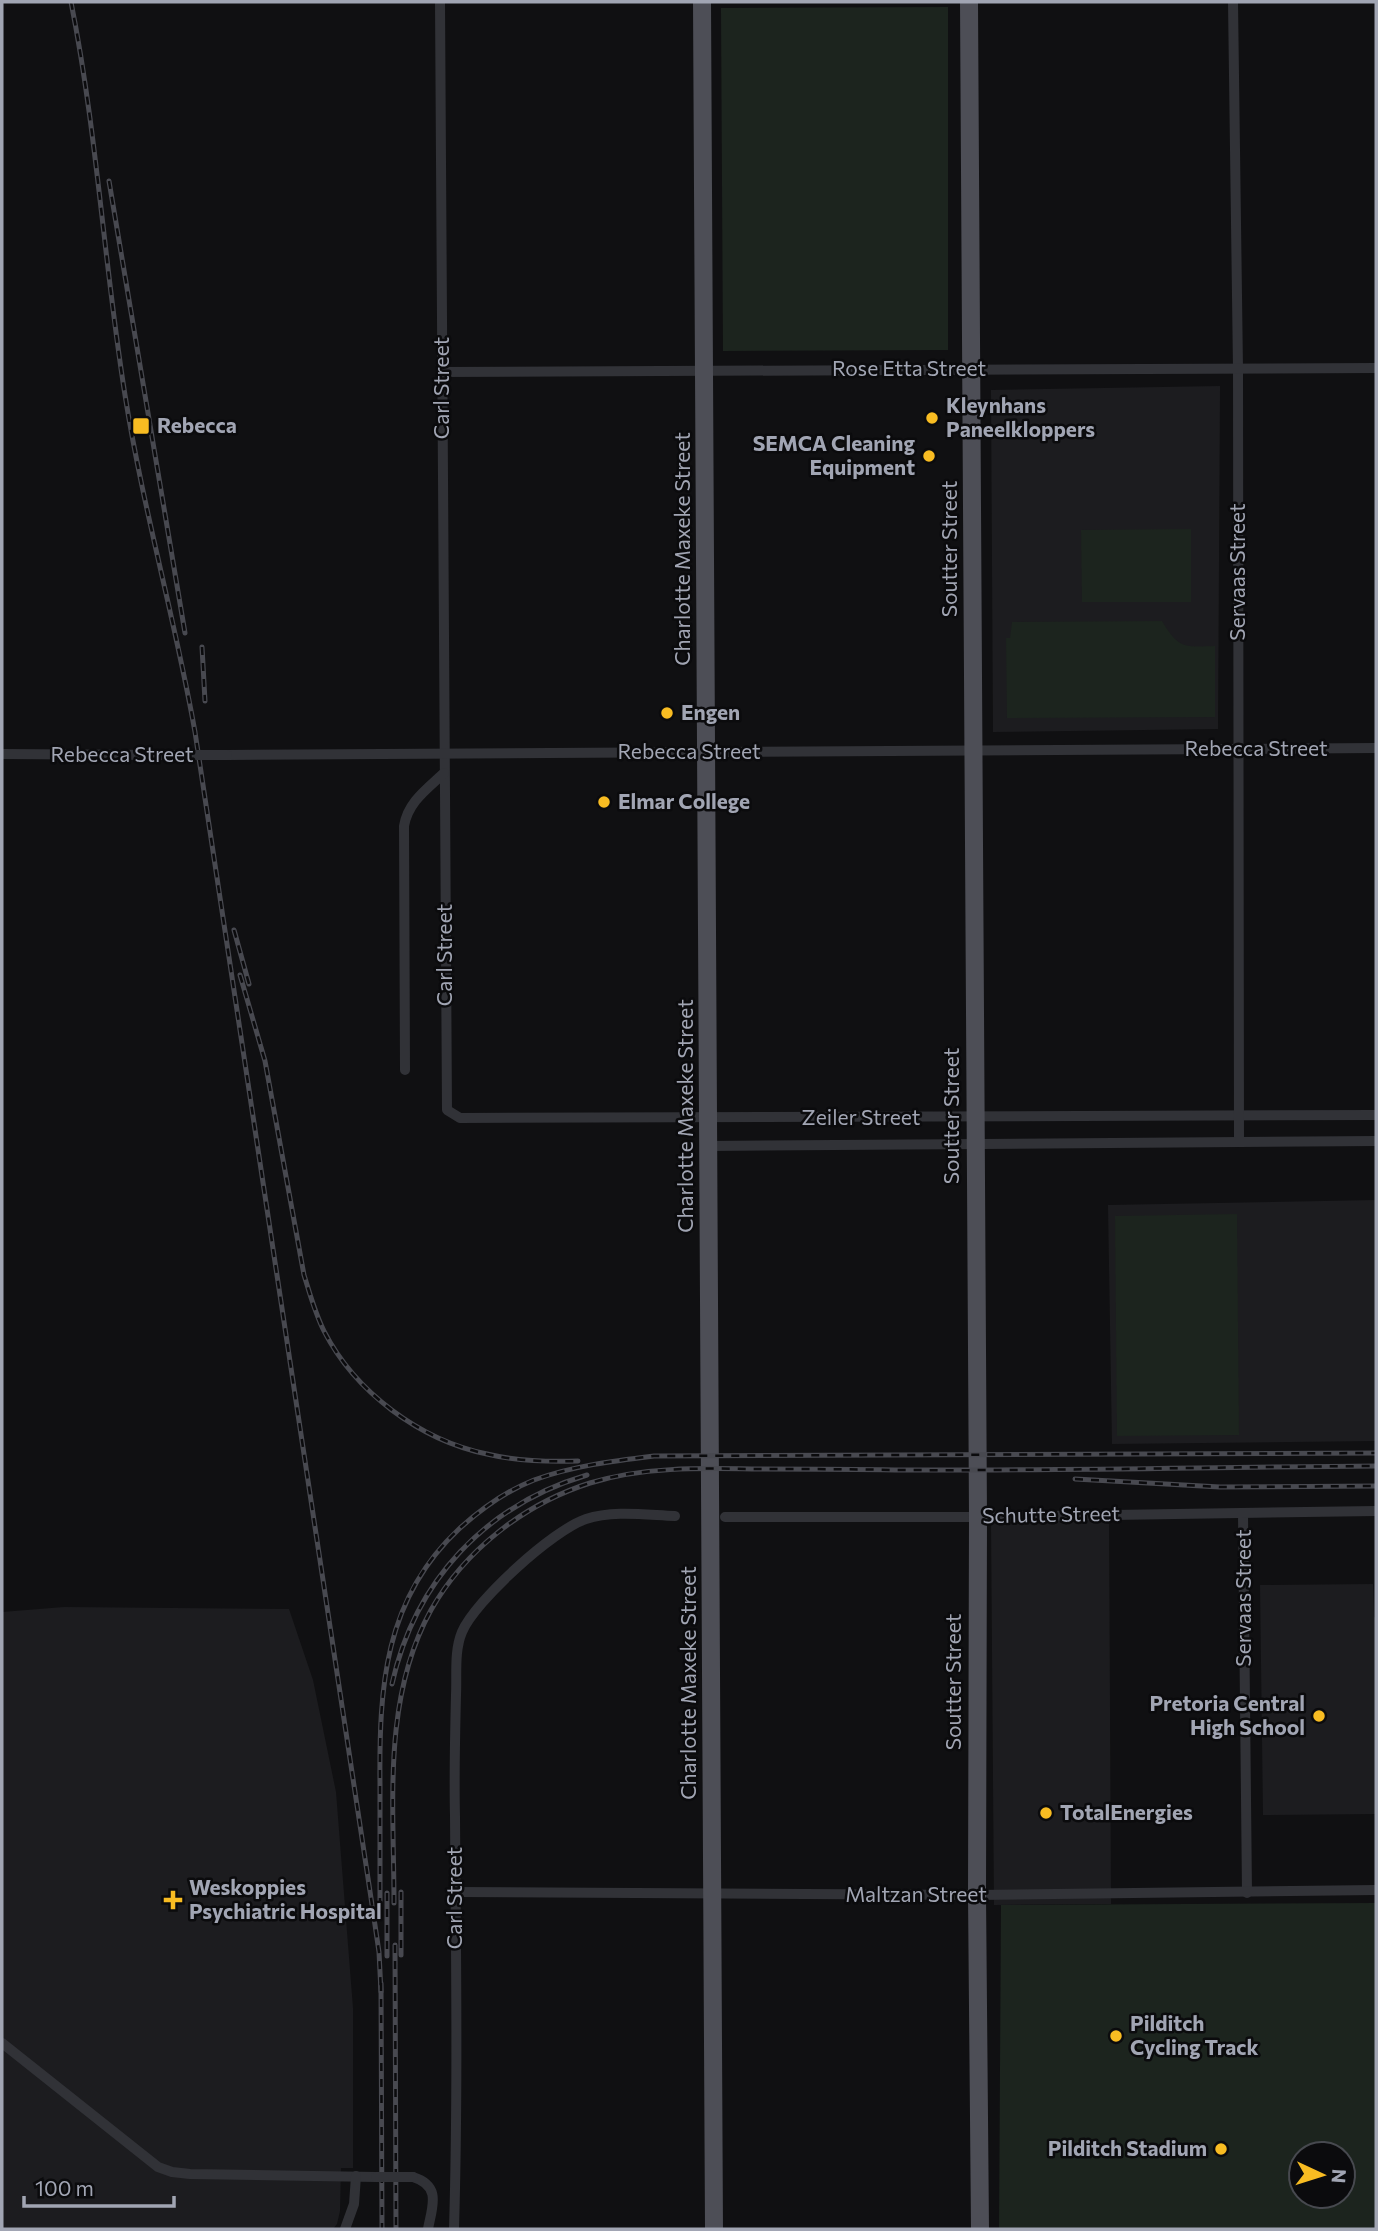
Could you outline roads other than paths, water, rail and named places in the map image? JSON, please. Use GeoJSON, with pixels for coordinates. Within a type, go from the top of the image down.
{"type":"FeatureCollection","features":[{"type":"Feature","properties":{"kind":"main road","name":"Charlotte Maxeke Street"},"geometry":{"type":"LineString","coordinates":[[702,2],[715,2229]]}},
{"type":"Feature","properties":{"kind":"main road","name":"Soutter Street"},"geometry":{"type":"LineString","coordinates":[[969,2],[978,1517],[976,1895],[980,2229]]}},
{"type":"Feature","properties":{"kind":"street","name":"Carl Street"},"geometry":{"type":"LineString","coordinates":[[440,2],[446,1105],[447,1110],[456,1117],[472,1119]]}},
{"type":"Feature","properties":{"kind":"street","name":"Servaas Street"},"geometry":{"type":"LineString","coordinates":[[1233,2],[1238,369],[1239,1142]]}},
{"type":"Feature","properties":{"kind":"street","name":"Rose Etta Street"},"geometry":{"type":"LineString","coordinates":[[442,372],[1376,368]]}},
{"type":"Feature","properties":{"kind":"street","name":"Rebecca Street"},"geometry":{"type":"LineString","coordinates":[[2,754],[1376,748]]}},
{"type":"Feature","properties":{"kind":"street","name":"Carl Street"},"geometry":{"type":"LineString","coordinates":[[405,1070],[404,826],[412,804],[444,773]]}},
{"type":"Feature","properties":{"kind":"street","name":"Zeiler Street"},"geometry":{"type":"LineString","coordinates":[[472,1119],[1376,1115]]}},
{"type":"Feature","properties":{"kind":"street","name":"Zeiler Street"},"geometry":{"type":"LineString","coordinates":[[709,1146],[1376,1141]]}},
{"type":"Feature","properties":{"kind":"street","name":"Schutte Street"},"geometry":{"type":"LineString","coordinates":[[725,1517],[978,1517],[1376,1511]]}},
{"type":"Feature","properties":{"kind":"street","name":"Servaas Street"},"geometry":{"type":"LineString","coordinates":[[1243,1513],[1247,1893]]}},
{"type":"Feature","properties":{"kind":"street","name":"Carl Street"},"geometry":{"type":"LineString","coordinates":[[454,2229],[454,1776],[457,1648],[466,1623],[474,1612],[555,1535],[586,1519],[612,1515],[675,1516]]}},
{"type":"Feature","properties":{"kind":"street","name":"Maltzan Street"},"geometry":{"type":"LineString","coordinates":[[456,1892],[976,1895],[1376,1890]]}},
{"type":"Feature","properties":{"kind":"street"},"geometry":{"type":"LineString","coordinates":[[2,2043],[158,2167],[191,2174],[413,2177],[423,2181],[432,2191],[433,2205],[428,2229]]}},
{"type":"Feature","properties":{"kind":"street"},"geometry":{"type":"LineString","coordinates":[[345,2229],[354,2204],[356,2176]]}},
{"type":"Feature","properties":{"kind":"railway"},"geometry":{"type":"LineString","coordinates":[[71,2],[94,149],[125,395],[195,732],[379,1952],[381,1992]]}},
{"type":"Feature","properties":{"kind":"railway"},"geometry":{"type":"LineString","coordinates":[[109,181],[185,633]]}},
{"type":"Feature","properties":{"kind":"railway"},"geometry":{"type":"LineString","coordinates":[[202,647],[205,701]]}},
{"type":"Feature","properties":{"kind":"railway"},"geometry":{"type":"LineString","coordinates":[[234,930],[249,984]]}},
{"type":"Feature","properties":{"kind":"railway"},"geometry":{"type":"LineString","coordinates":[[240,975],[265,1061],[304,1275],[321,1324],[337,1353],[353,1374],[392,1410],[438,1437],[462,1447],[498,1456],[532,1461],[578,1461]]}},
{"type":"Feature","properties":{"kind":"railway"},"geometry":{"type":"LineString","coordinates":[[380,1906],[381,1714],[391,1647],[401,1615],[415,1585],[434,1556],[459,1529],[494,1501],[524,1484],[578,1468],[654,1456],[1376,1453]]}},
{"type":"Feature","properties":{"kind":"railway"},"geometry":{"type":"LineString","coordinates":[[394,1903],[394,1753],[398,1716],[415,1644],[445,1588],[479,1549],[520,1517],[566,1492],[590,1483],[630,1474],[691,1469],[1015,1470],[1376,1466]]}},
{"type":"Feature","properties":{"kind":"railway"},"geometry":{"type":"LineString","coordinates":[[392,1684],[403,1646],[418,1612],[437,1580],[460,1552],[487,1527],[517,1506],[551,1488],[587,1475]]}},
{"type":"Feature","properties":{"kind":"railway"},"geometry":{"type":"LineString","coordinates":[[1075,1479],[1220,1487],[1376,1486]]}},
{"type":"Feature","properties":{"kind":"railway"},"geometry":{"type":"LineString","coordinates":[[401,1892],[401,1955]]}},
{"type":"Feature","properties":{"kind":"railway"},"geometry":{"type":"LineString","coordinates":[[387,1893],[387,1956]]}},
{"type":"Feature","properties":{"kind":"railway"},"geometry":{"type":"LineString","coordinates":[[395,1945],[396,2229]]}},
{"type":"Feature","properties":{"kind":"railway"},"geometry":{"type":"LineString","coordinates":[[381,1983],[382,2229]]}},
{"type":"Feature","properties":{"kind":"place","name":"Kleynhans Paneelkloppers"},"geometry":{"type":"Point","coordinates":[932,418]}},
{"type":"Feature","properties":{"kind":"place","name":"Rebecca"},"geometry":{"type":"Point","coordinates":[141,426]}},
{"type":"Feature","properties":{"kind":"place","name":"SEMCA Cleaning Equipment"},"geometry":{"type":"Point","coordinates":[929,456]}},
{"type":"Feature","properties":{"kind":"place","name":"Engen"},"geometry":{"type":"Point","coordinates":[667,713]}},
{"type":"Feature","properties":{"kind":"place","name":"Elmar College"},"geometry":{"type":"Point","coordinates":[604,802]}},
{"type":"Feature","properties":{"kind":"place","name":"Pretoria Central High School"},"geometry":{"type":"Point","coordinates":[1319,1716]}},
{"type":"Feature","properties":{"kind":"place","name":"TotalEnergies"},"geometry":{"type":"Point","coordinates":[1046,1813]}},
{"type":"Feature","properties":{"kind":"place","name":"Weskoppies Psychiatric Hospital"},"geometry":{"type":"Point","coordinates":[173,1900]}},
{"type":"Feature","properties":{"kind":"place","name":"Pilditch Cycling Track"},"geometry":{"type":"Point","coordinates":[1116,2036]}},
{"type":"Feature","properties":{"kind":"place","name":"Pilditch Stadium"},"geometry":{"type":"Point","coordinates":[1221,2149]}}]}
